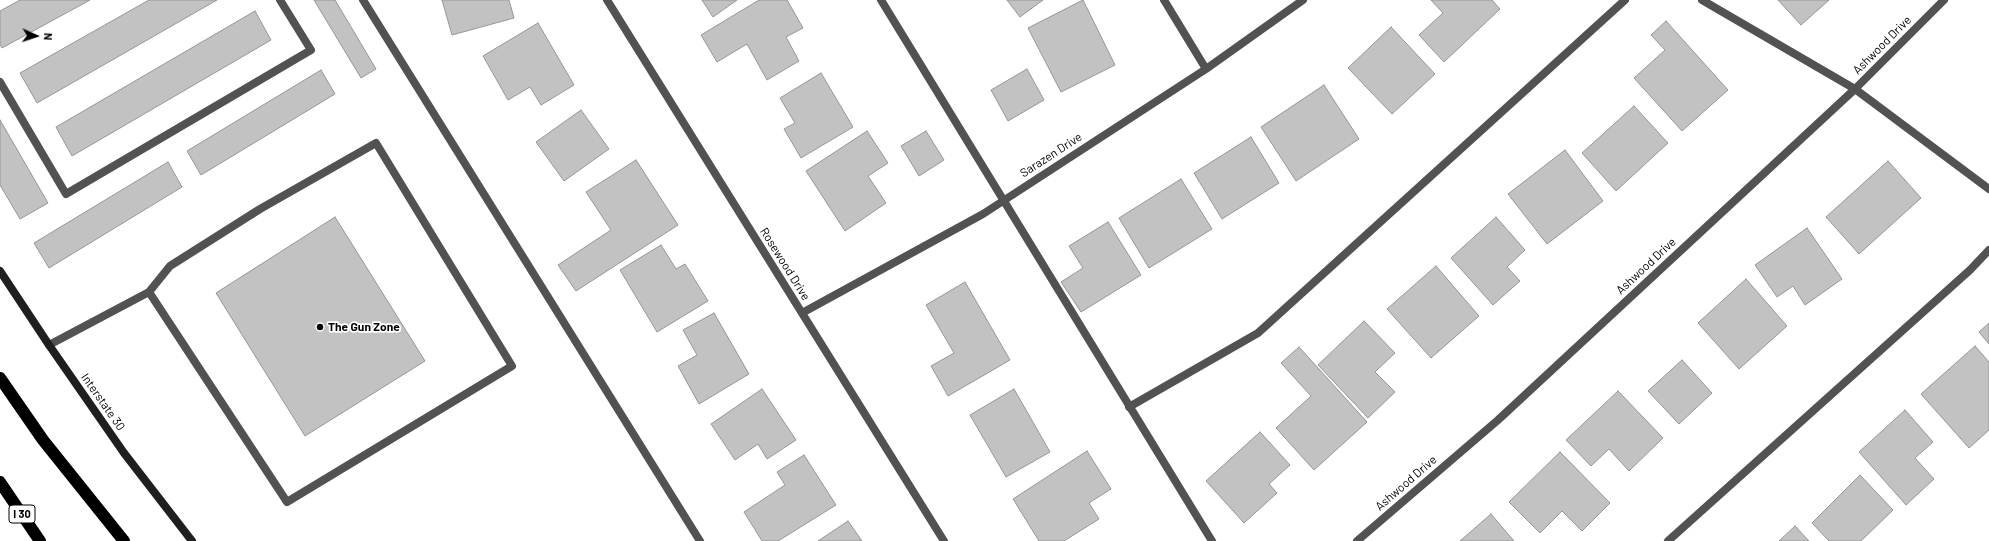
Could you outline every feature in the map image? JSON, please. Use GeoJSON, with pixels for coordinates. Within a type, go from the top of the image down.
{"type":"FeatureCollection","features":[{"type":"Feature","properties":{"kind":"highway"},"geometry":{"type":"LineString","coordinates":[[0,378],[43,440],[124,541]]}},
{"type":"Feature","properties":{"kind":"highway","name":"I 30"},"geometry":{"type":"LineString","coordinates":[[0,482],[40,541]]}},
{"type":"Feature","properties":{"kind":"main road","name":"Interstate 30"},"geometry":{"type":"LineString","coordinates":[[0,271],[124,453],[192,541]]}},
{"type":"Feature","properties":{"kind":"street"},"geometry":{"type":"LineString","coordinates":[[0,82],[66,194],[311,50],[280,0]]}},
{"type":"Feature","properties":{"kind":"street"},"geometry":{"type":"LineString","coordinates":[[363,0],[700,541]]}},
{"type":"Feature","properties":{"kind":"street","name":"Rosewood Drive"},"geometry":{"type":"LineString","coordinates":[[607,0],[944,541]]}},
{"type":"Feature","properties":{"kind":"street"},"geometry":{"type":"LineString","coordinates":[[881,0],[1002,201],[1212,541]]}},
{"type":"Feature","properties":{"kind":"street"},"geometry":{"type":"LineString","coordinates":[[1164,0],[1206,69]]}},
{"type":"Feature","properties":{"kind":"street","name":"Sarazen Drive"},"geometry":{"type":"LineString","coordinates":[[802,313],[976,217],[1002,201],[1206,69],[1303,0]]}},
{"type":"Feature","properties":{"kind":"street"},"geometry":{"type":"LineString","coordinates":[[1129,407],[1258,333],[1625,0]]}},
{"type":"Feature","properties":{"kind":"street"},"geometry":{"type":"LineString","coordinates":[[1702,0],[1855,89],[1989,189]]}},
{"type":"Feature","properties":{"kind":"street","name":"Ashwood Drive"},"geometry":{"type":"LineString","coordinates":[[1357,541],[1498,420],[1855,89],[1944,0]]}},
{"type":"Feature","properties":{"kind":"street"},"geometry":{"type":"LineString","coordinates":[[49,345],[149,292],[170,266],[260,209],[376,143],[512,366],[287,502],[149,292]]}},
{"type":"Feature","properties":{"kind":"street"},"geometry":{"type":"LineString","coordinates":[[1668,541],[1970,270],[1989,250]]}},
{"type":"Feature","properties":{"kind":"building"},"geometry":{"type":"Polygon","coordinates":[[[20,0],[90,0],[2,48],[0,45],[0,11],[20,0]]]}},
{"type":"Feature","properties":{"kind":"building"},"geometry":{"type":"Polygon","coordinates":[[[149,0],[217,0],[37,103],[20,73],[149,0]]]}},
{"type":"Feature","properties":{"kind":"building"},"geometry":{"type":"Polygon","coordinates":[[[314,0],[335,0],[376,69],[361,78],[314,0]]]}},
{"type":"Feature","properties":{"kind":"building"},"geometry":{"type":"Polygon","coordinates":[[[442,0],[509,0],[514,18],[452,35],[442,0]]]}},
{"type":"Feature","properties":{"kind":"building"},"geometry":{"type":"Polygon","coordinates":[[[702,0],[737,0],[713,17],[702,0]]]}},
{"type":"Feature","properties":{"kind":"building"},"geometry":{"type":"Polygon","coordinates":[[[759,0],[787,0],[803,28],[786,37],[799,61],[767,80],[747,44],[717,62],[701,35],[759,0]]]}},
{"type":"Feature","properties":{"kind":"building"},"geometry":{"type":"Polygon","coordinates":[[[1007,0],[1043,0],[1020,17],[1007,0]]]}},
{"type":"Feature","properties":{"kind":"building"},"geometry":{"type":"Polygon","coordinates":[[[1083,0],[1115,65],[1061,92],[1028,28],[1083,0]]]}},
{"type":"Feature","properties":{"kind":"building"},"geometry":{"type":"Polygon","coordinates":[[[1431,0],[1492,0],[1500,9],[1444,62],[1419,35],[1443,13],[1431,0]]]}},
{"type":"Feature","properties":{"kind":"building"},"geometry":{"type":"Polygon","coordinates":[[[1778,0],[1829,0],[1801,25],[1778,0]]]}},
{"type":"Feature","properties":{"kind":"building"},"geometry":{"type":"Polygon","coordinates":[[[255,11],[271,40],[72,156],[56,127],[255,11]]]}},
{"type":"Feature","properties":{"kind":"building"},"geometry":{"type":"Polygon","coordinates":[[[1666,21],[1728,90],[1682,131],[1634,78],[1665,50],[1651,35],[1666,21]]]}},
{"type":"Feature","properties":{"kind":"building"},"geometry":{"type":"Polygon","coordinates":[[[538,23],[574,85],[541,105],[530,87],[508,100],[483,56],[538,23]]]}},
{"type":"Feature","properties":{"kind":"building"},"geometry":{"type":"Polygon","coordinates":[[[1391,27],[1435,74],[1392,114],[1348,68],[1391,27]]]}},
{"type":"Feature","properties":{"kind":"building"},"geometry":{"type":"Polygon","coordinates":[[[1027,69],[1044,100],[1008,121],[991,90],[1027,69]]]}},
{"type":"Feature","properties":{"kind":"building"},"geometry":{"type":"Polygon","coordinates":[[[321,70],[335,94],[201,175],[187,151],[321,70]]]}},
{"type":"Feature","properties":{"kind":"building"},"geometry":{"type":"Polygon","coordinates":[[[821,73],[853,127],[801,158],[784,129],[795,123],[780,98],[821,73]]]}},
{"type":"Feature","properties":{"kind":"building"},"geometry":{"type":"Polygon","coordinates":[[[1324,85],[1359,139],[1296,181],[1261,127],[1324,85]]]}},
{"type":"Feature","properties":{"kind":"building"},"geometry":{"type":"Polygon","coordinates":[[[1634,106],[1668,143],[1616,191],[1582,153],[1634,106]]]}},
{"type":"Feature","properties":{"kind":"building"},"geometry":{"type":"Polygon","coordinates":[[[581,110],[609,149],[564,181],[536,142],[581,110]]]}},
{"type":"Feature","properties":{"kind":"building"},"geometry":{"type":"Polygon","coordinates":[[[0,120],[48,203],[20,219],[0,185],[0,120]]]}},
{"type":"Feature","properties":{"kind":"building"},"geometry":{"type":"Polygon","coordinates":[[[867,131],[888,163],[868,176],[886,203],[845,231],[806,171],[867,131]]]}},
{"type":"Feature","properties":{"kind":"building"},"geometry":{"type":"Polygon","coordinates":[[[926,131],[944,160],[919,176],[901,146],[926,131]]]}},
{"type":"Feature","properties":{"kind":"building"},"geometry":{"type":"Polygon","coordinates":[[[1251,137],[1279,183],[1222,219],[1194,173],[1251,137]]]}},
{"type":"Feature","properties":{"kind":"building"},"geometry":{"type":"Polygon","coordinates":[[[1565,150],[1603,201],[1547,244],[1508,194],[1565,150]]]}},
{"type":"Feature","properties":{"kind":"building"},"geometry":{"type":"Polygon","coordinates":[[[636,160],[678,225],[576,291],[558,265],[611,230],[586,192],[636,160]]]}},
{"type":"Feature","properties":{"kind":"building"},"geometry":{"type":"Polygon","coordinates":[[[1888,161],[1921,198],[1859,254],[1826,217],[1888,161]]]}},
{"type":"Feature","properties":{"kind":"building"},"geometry":{"type":"Polygon","coordinates":[[[168,162],[182,187],[49,268],[34,243],[168,162]]]}},
{"type":"Feature","properties":{"kind":"building"},"geometry":{"type":"Polygon","coordinates":[[[1181,179],[1212,229],[1149,268],[1119,218],[1181,179]]]}},
{"type":"Feature","properties":{"kind":"building","name":"The Gun Zone"},"geometry":{"type":"Polygon","coordinates":[[[335,217],[425,361],[305,436],[216,293],[335,217]]]}},
{"type":"Feature","properties":{"kind":"building"},"geometry":{"type":"Polygon","coordinates":[[[1496,217],[1525,250],[1507,267],[1520,281],[1493,305],[1451,258],[1496,217]]]}},
{"type":"Feature","properties":{"kind":"building"},"geometry":{"type":"Polygon","coordinates":[[[1108,222],[1141,275],[1081,312],[1061,282],[1083,268],[1069,246],[1108,222]]]}},
{"type":"Feature","properties":{"kind":"building"},"geometry":{"type":"Polygon","coordinates":[[[1807,228],[1842,279],[1805,305],[1793,286],[1777,297],[1755,265],[1807,228]]]}},
{"type":"Feature","properties":{"kind":"building"},"geometry":{"type":"Polygon","coordinates":[[[661,245],[676,269],[685,264],[708,301],[657,332],[620,270],[661,245]]]}},
{"type":"Feature","properties":{"kind":"building"},"geometry":{"type":"Polygon","coordinates":[[[1436,266],[1479,316],[1431,358],[1387,309],[1436,266]]]}},
{"type":"Feature","properties":{"kind":"building"},"geometry":{"type":"Polygon","coordinates":[[[1746,279],[1787,326],[1739,369],[1698,323],[1746,279]]]}},
{"type":"Feature","properties":{"kind":"building"},"geometry":{"type":"Polygon","coordinates":[[[965,282],[1010,360],[948,396],[931,366],[954,353],[926,305],[965,282]]]}},
{"type":"Feature","properties":{"kind":"building"},"geometry":{"type":"Polygon","coordinates":[[[714,313],[749,374],[699,404],[678,366],[697,355],[683,330],[714,313]]]}},
{"type":"Feature","properties":{"kind":"building"},"geometry":{"type":"Polygon","coordinates":[[[1364,321],[1395,353],[1375,372],[1395,392],[1368,418],[1318,365],[1364,321]]]}},
{"type":"Feature","properties":{"kind":"building"},"geometry":{"type":"Polygon","coordinates":[[[1989,323],[1989,344],[1979,332],[1989,323]]]}},
{"type":"Feature","properties":{"kind":"building"},"geometry":{"type":"Polygon","coordinates":[[[1975,346],[1989,362],[1989,430],[1969,448],[1921,394],[1975,346]]]}},
{"type":"Feature","properties":{"kind":"building"},"geometry":{"type":"Polygon","coordinates":[[[1299,347],[1367,422],[1314,470],[1276,428],[1311,396],[1281,363],[1299,347]]]}},
{"type":"Feature","properties":{"kind":"building"},"geometry":{"type":"Polygon","coordinates":[[[1682,360],[1712,393],[1679,424],[1648,391],[1682,360]]]}},
{"type":"Feature","properties":{"kind":"building"},"geometry":{"type":"Polygon","coordinates":[[[762,389],[796,440],[767,459],[758,444],[735,460],[711,424],[762,389]]]}},
{"type":"Feature","properties":{"kind":"building"},"geometry":{"type":"Polygon","coordinates":[[[1014,389],[1050,452],[1006,477],[970,415],[1014,389]]]}},
{"type":"Feature","properties":{"kind":"building"},"geometry":{"type":"Polygon","coordinates":[[[1618,391],[1663,438],[1629,471],[1609,449],[1591,466],[1566,440],[1618,391]]]}},
{"type":"Feature","properties":{"kind":"building"},"geometry":{"type":"Polygon","coordinates":[[[1905,410],[1933,442],[1915,458],[1934,479],[1906,505],[1859,452],[1905,410]]]}},
{"type":"Feature","properties":{"kind":"building"},"geometry":{"type":"Polygon","coordinates":[[[1260,432],[1290,465],[1269,484],[1277,493],[1244,523],[1206,481],[1260,432]]]}},
{"type":"Feature","properties":{"kind":"building"},"geometry":{"type":"Polygon","coordinates":[[[1087,451],[1111,489],[1089,503],[1099,519],[1064,541],[1039,541],[1013,499],[1087,451]]]}},
{"type":"Feature","properties":{"kind":"building"},"geometry":{"type":"Polygon","coordinates":[[[1560,452],[1610,503],[1582,531],[1562,511],[1540,533],[1509,502],[1560,452]]]}},
{"type":"Feature","properties":{"kind":"building"},"geometry":{"type":"Polygon","coordinates":[[[804,455],[836,505],[778,541],[762,541],[744,512],[785,485],[777,472],[804,455]]]}},
{"type":"Feature","properties":{"kind":"building"},"geometry":{"type":"Polygon","coordinates":[[[1860,475],[1893,510],[1861,541],[1829,541],[1812,523],[1860,475]]]}},
{"type":"Feature","properties":{"kind":"building"},"geometry":{"type":"Polygon","coordinates":[[[1491,514],[1514,541],[1460,541],[1491,514]]]}},
{"type":"Feature","properties":{"kind":"building"},"geometry":{"type":"Polygon","coordinates":[[[848,521],[862,541],[818,541],[848,521]]]}},
{"type":"Feature","properties":{"kind":"building"},"geometry":{"type":"Polygon","coordinates":[[[1795,526],[1809,541],[1779,541],[1795,526]]]}},
{"type":"Feature","properties":{"kind":"place","name":"The Gun Zone"},"geometry":{"type":"Point","coordinates":[320,327]}}]}
